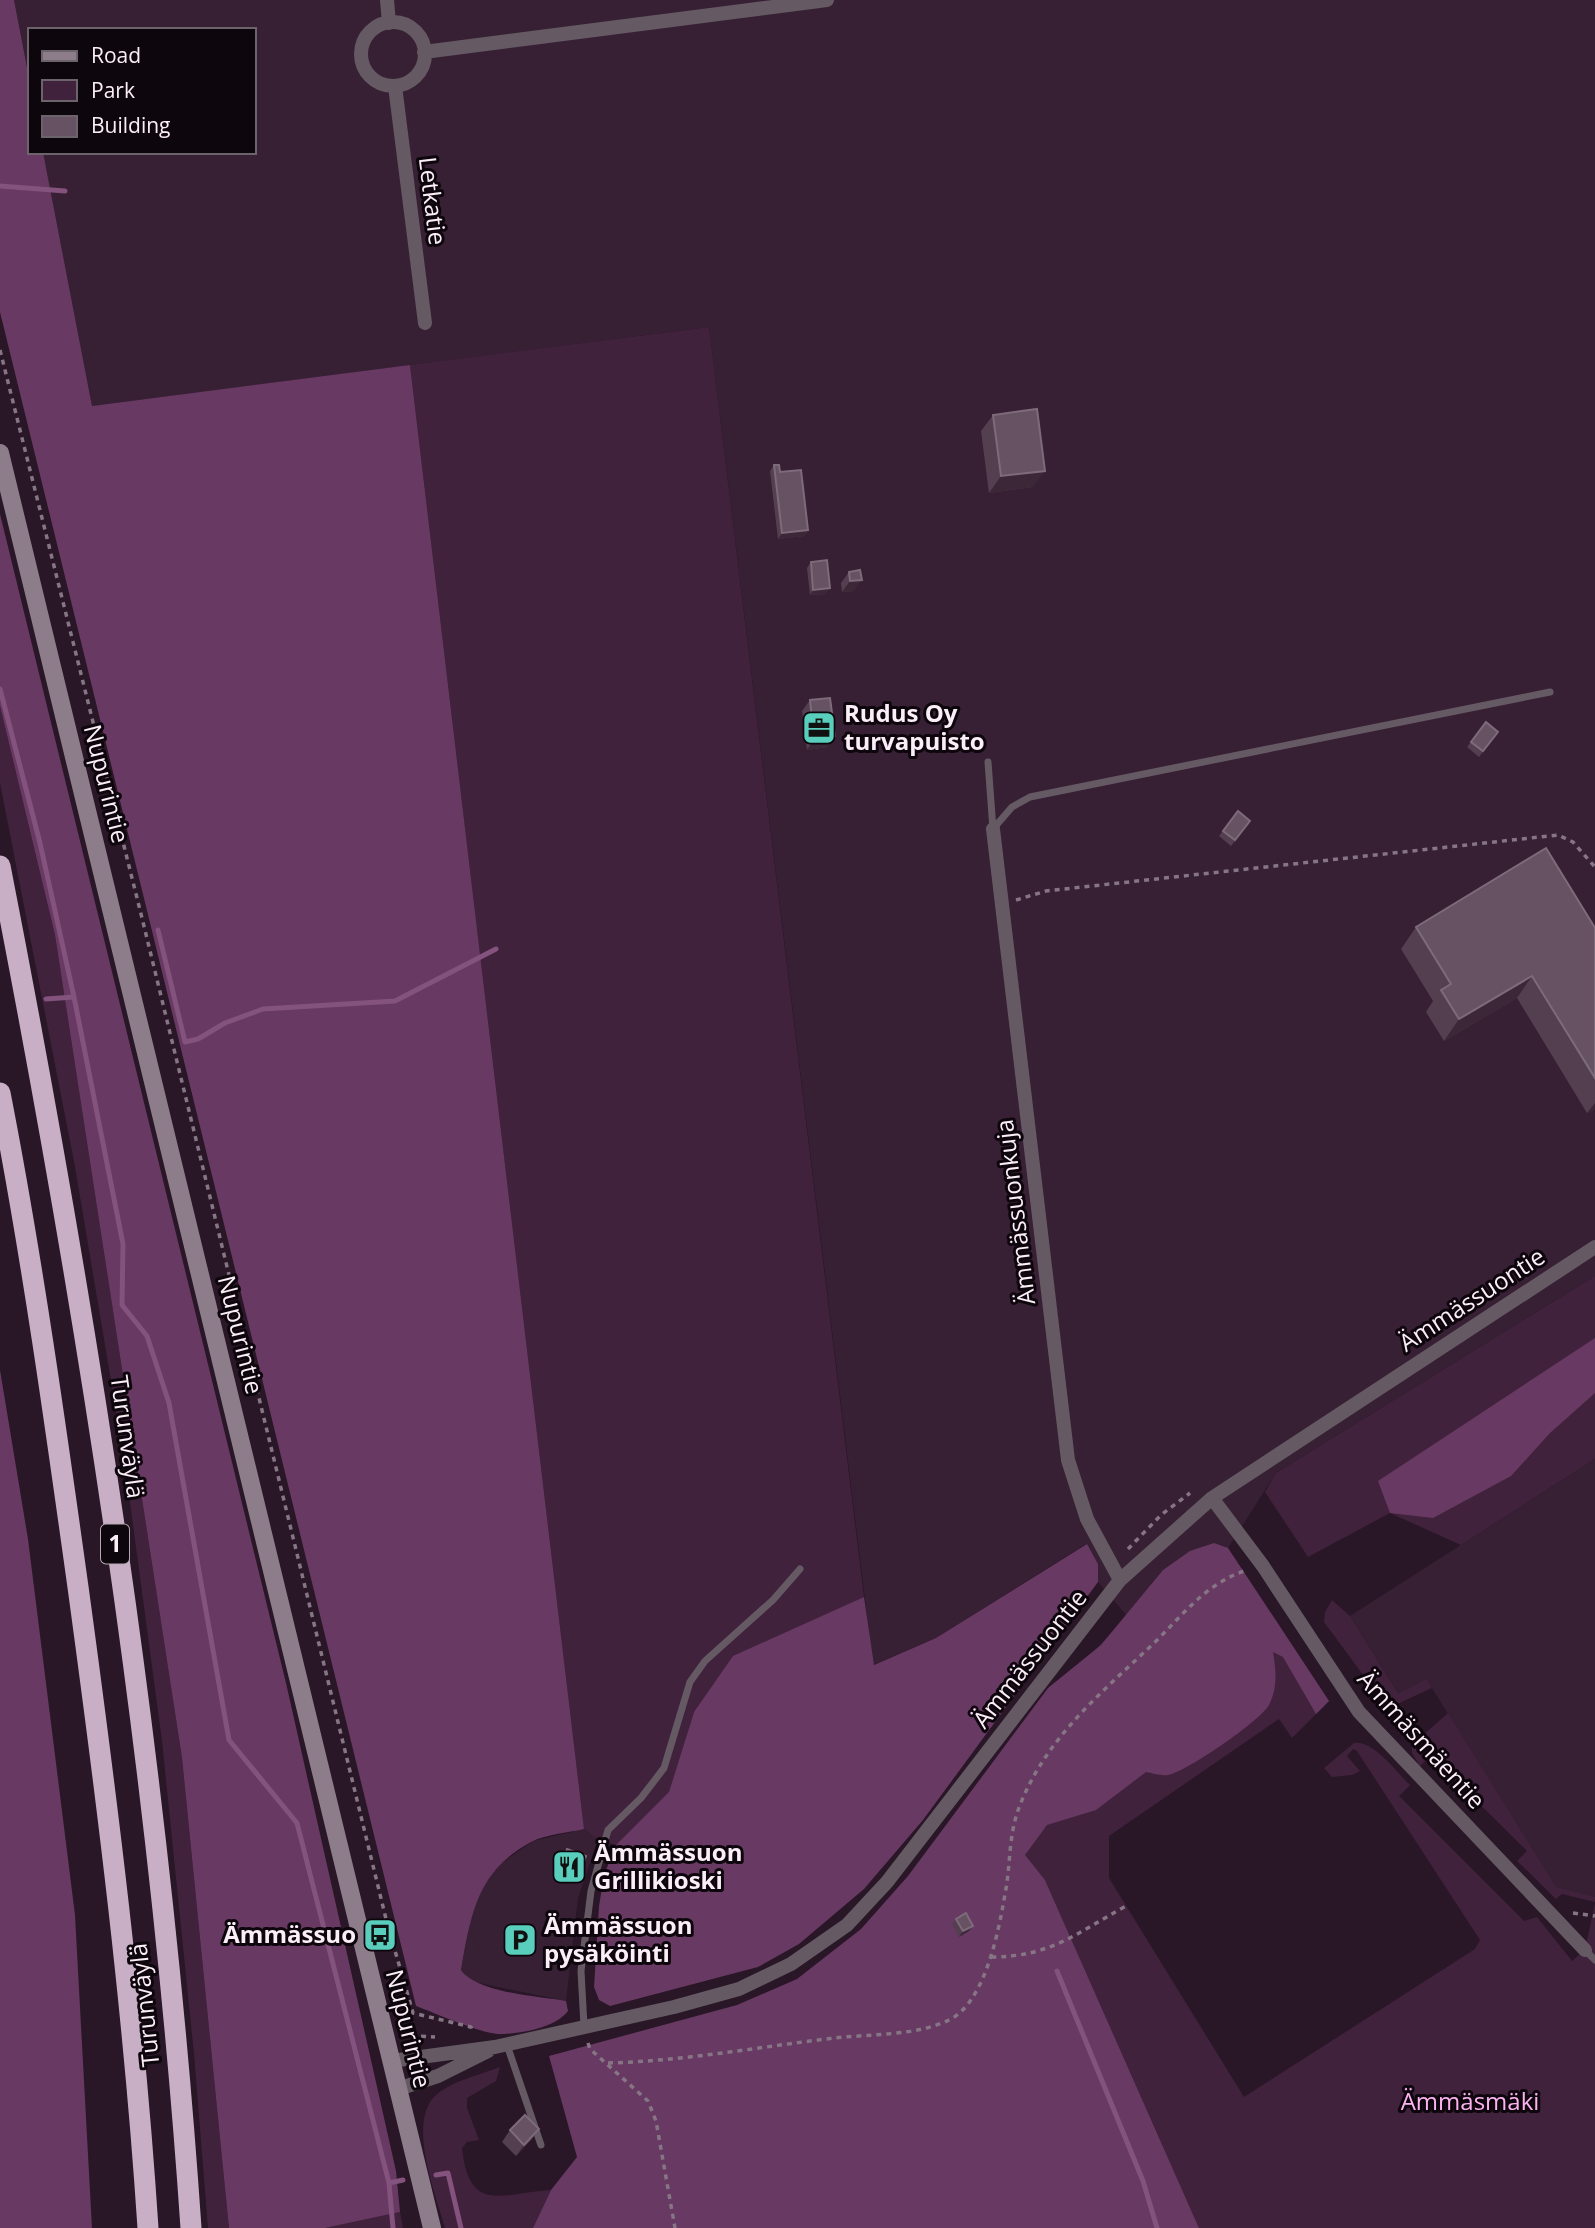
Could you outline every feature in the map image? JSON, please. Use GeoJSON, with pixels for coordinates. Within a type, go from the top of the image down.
{"type":"FeatureCollection","features":[{"type":"Feature","properties":{"kind":"highway","name":"Turunväylä"},"geometry":{"type":"LineString","coordinates":[[0,866],[62,1191],[132,1660],[162,1910],[191,2228]]}},
{"type":"Feature","properties":{"kind":"highway","name":"Turunväylä"},"geometry":{"type":"LineString","coordinates":[[0,1093],[47,1363],[93,1695],[119,1917],[148,2228]]}},
{"type":"Feature","properties":{"kind":"main road","name":"Nupurintie"},"geometry":{"type":"LineString","coordinates":[[0,453],[432,2228]]}},
{"type":"Feature","properties":{"kind":"street"},"geometry":{"type":"LineString","coordinates":[[387,0],[389,23]]}},
{"type":"Feature","properties":{"kind":"street"},"geometry":{"type":"LineString","coordinates":[[424,52],[786,3],[827,0]]}},
{"type":"Feature","properties":{"kind":"street"},"geometry":{"type":"LineString","coordinates":[[389,23],[405,25],[414,30],[424,52],[421,70],[405,84],[395,86],[375,80],[362,64],[361,54],[367,35],[375,27],[389,23]]}},
{"type":"Feature","properties":{"kind":"street","name":"Letkatie"},"geometry":{"type":"LineString","coordinates":[[395,86],[425,323]]}},
{"type":"Feature","properties":{"kind":"street","name":"Ämmässuonkuja"},"geometry":{"type":"LineString","coordinates":[[993,829],[1068,1460],[1087,1519],[1116,1573]]}},
{"type":"Feature","properties":{"kind":"street","name":"Ämmässuontie"},"geometry":{"type":"LineString","coordinates":[[391,2062],[416,2056],[501,2045],[674,2007],[739,1989],[790,1964],[846,1925],[887,1882],[1116,1573],[1212,1498],[1595,1247]]}},
{"type":"Feature","properties":{"kind":"street","name":"Ämmäsmäentie"},"geometry":{"type":"LineString","coordinates":[[1212,1498],[1263,1566],[1359,1712],[1590,1955]]}},
{"type":"Feature","properties":{"kind":"street","name":"Ämmässuontie"},"geometry":{"type":"LineString","coordinates":[[398,2089],[438,2077],[501,2045]]}},
{"type":"Feature","properties":{"kind":"lane"},"geometry":{"type":"LineString","coordinates":[[993,829],[1012,807],[1030,797],[1550,692]]}},
{"type":"Feature","properties":{"kind":"lane"},"geometry":{"type":"LineString","coordinates":[[988,762],[993,829]]}},
{"type":"Feature","properties":{"kind":"lane"},"geometry":{"type":"LineString","coordinates":[[584,2026],[581,1972],[591,1891],[608,1830],[641,1798],[664,1768],[690,1682],[705,1661],[773,1600],[800,1569]]}},
{"type":"Feature","properties":{"kind":"lane"},"geometry":{"type":"LineString","coordinates":[[501,2045],[541,2145]]}},
{"type":"Feature","properties":{"kind":"path"},"geometry":{"type":"LineString","coordinates":[[0,350],[142,918],[380,1897],[413,2013],[471,2027],[474,2037],[464,2038]]}},
{"type":"Feature","properties":{"kind":"path"},"geometry":{"type":"LineString","coordinates":[[1003,909],[1027,895],[1046,891],[1558,835],[1573,842],[1595,867]]}},
{"type":"Feature","properties":{"kind":"path"},"geometry":{"type":"LineString","coordinates":[[1116,1573],[1161,1516],[1201,1485]]}},
{"type":"Feature","properties":{"kind":"path"},"geometry":{"type":"LineString","coordinates":[[608,2063],[657,2061],[696,2054],[914,2029],[950,2020],[972,2001],[991,1957],[1006,1892],[1008,1848],[1019,1807],[1041,1762],[1083,1708],[1182,1617],[1205,1591],[1227,1577],[1263,1566]]}},
{"type":"Feature","properties":{"kind":"path"},"geometry":{"type":"LineString","coordinates":[[991,1957],[1044,1952],[1126,1906]]}},
{"type":"Feature","properties":{"kind":"path"},"geometry":{"type":"LineString","coordinates":[[584,2026],[590,2049],[649,2101],[656,2120],[675,2228]]}},
{"type":"Feature","properties":{"kind":"path"},"geometry":{"type":"LineString","coordinates":[[416,2056],[418,2036],[442,2038]]}},
{"type":"Feature","properties":{"kind":"shaded area"},"geometry":{"type":"Polygon","coordinates":[[[0,0],[14,0],[28,73],[28,154],[43,154],[92,406],[410,365],[584,1829],[537,1839],[499,1866],[488,1880],[473,1913],[461,1970],[469,1978],[494,1989],[566,2001],[568,2011],[546,2026],[507,2034],[490,2033],[416,2006],[0,312],[0,0]]]}},
{"type":"Feature","properties":{"kind":"shaded area"},"geometry":{"type":"Polygon","coordinates":[[[14,0],[1595,0],[1595,1276],[1276,1473],[1228,1548],[1214,1543],[1163,1570],[1127,1616],[1098,1582],[1098,1564],[1086,1544],[936,1638],[873,1665],[709,327],[92,406],[43,154],[256,154],[256,28],[28,28],[28,73],[14,0]]]}},
{"type":"Feature","properties":{"kind":"shaded area"},"geometry":{"type":"Polygon","coordinates":[[[0,514],[286,1683],[396,2171],[400,2212],[325,2228],[229,2228],[182,1758],[55,935],[0,706],[0,514]]]}},
{"type":"Feature","properties":{"kind":"shaded area"},"geometry":{"type":"Polygon","coordinates":[[[1595,1338],[1595,1393],[1550,1433],[1511,1476],[1433,1518],[1390,1513],[1378,1481],[1595,1338]]]}},
{"type":"Feature","properties":{"kind":"shaded area"},"geometry":{"type":"Polygon","coordinates":[[[0,1370],[28,1539],[75,1915],[92,2228],[0,2228],[0,1370]]]}},
{"type":"Feature","properties":{"kind":"shaded area"},"geometry":{"type":"Polygon","coordinates":[[[1595,1459],[1595,1897],[1556,1888],[1427,1680],[1398,1693],[1350,1616],[1595,1459]]]}},
{"type":"Feature","properties":{"kind":"shaded area"},"geometry":{"type":"Polygon","coordinates":[[[1214,1543],[1228,1548],[1329,1701],[1316,1714],[1283,1657],[1273,1652],[1276,1679],[1274,1692],[1269,1705],[1252,1722],[1205,1756],[1177,1772],[1165,1775],[1146,1772],[1096,1810],[1047,1825],[1025,1855],[1045,1880],[1199,2228],[533,2228],[551,2190],[577,2157],[549,2056],[737,2005],[797,1979],[861,1929],[908,1876],[1048,1688],[1101,1645],[1163,1570],[1190,1551],[1214,1543]]]}},
{"type":"Feature","properties":{"kind":"shaded area"},"geometry":{"type":"Polygon","coordinates":[[[1087,1544],[1098,1564],[1098,1582],[923,1820],[864,1889],[799,1944],[758,1967],[610,2006],[599,2000],[594,1987],[599,1906],[604,1875],[616,1845],[669,1792],[694,1712],[733,1656],[864,1597],[874,1665],[936,1638],[1087,1544]]]}},
{"type":"Feature","properties":{"kind":"shaded area","name":"Ämmässuon pysäköinti"},"geometry":{"type":"Polygon","coordinates":[[[584,1829],[598,1840],[578,1898],[566,2001],[469,1981],[461,1970],[472,1910],[493,1869],[533,1841],[584,1829]]]}},
{"type":"Feature","properties":{"kind":"green space"},"geometry":{"type":"Polygon","coordinates":[[[709,327],[864,1597],[813,1622],[694,1712],[669,1793],[616,1845],[598,1840],[584,1829],[410,365],[709,327]]]}},
{"type":"Feature","properties":{"kind":"green space"},"geometry":{"type":"Polygon","coordinates":[[[0,706],[55,935],[182,1758],[229,2228],[208,2228],[194,2054],[162,1741],[124,1458],[75,1167],[0,783],[0,706]]]}},
{"type":"Feature","properties":{"kind":"green space"},"geometry":{"type":"Polygon","coordinates":[[[1595,1276],[1595,1459],[1461,1545],[1390,1513],[1308,1557],[1265,1492],[1276,1473],[1595,1276]]]}},
{"type":"Feature","properties":{"kind":"green space","name":"Ämmäsmäki"},"geometry":{"type":"Polygon","coordinates":[[[1214,1543],[1228,1548],[1329,1701],[1292,1738],[1279,1719],[1109,1836],[1109,1878],[1244,2097],[1475,1949],[1480,1940],[1357,1751],[1353,1749],[1347,1756],[1360,1771],[1352,1775],[1332,1777],[1324,1768],[1354,1743],[1362,1743],[1385,1758],[1410,1785],[1399,1796],[1524,1921],[1537,1917],[1572,1961],[1585,1950],[1595,1903],[1595,2228],[1199,2228],[1045,1880],[1024,1855],[1048,1688],[1096,1649],[1163,1573],[1194,1551],[1214,1543]]]}},
{"type":"Feature","properties":{"kind":"green space"},"geometry":{"type":"Polygon","coordinates":[[[1332,1600],[1350,1616],[1398,1693],[1427,1679],[1432,1688],[1393,1706],[1377,1704],[1380,1698],[1324,1622],[1325,1612],[1332,1600]]]}},
{"type":"Feature","properties":{"kind":"green space"},"geometry":{"type":"Polygon","coordinates":[[[1448,1713],[1556,1887],[1595,1897],[1595,1902],[1562,1894],[1556,1899],[1517,1861],[1527,1851],[1431,1756],[1420,1766],[1412,1753],[1412,1745],[1448,1713]]]}},
{"type":"Feature","properties":{"kind":"green space"},"geometry":{"type":"Polygon","coordinates":[[[500,2067],[496,2081],[467,2098],[467,2108],[479,2140],[467,2142],[462,2148],[466,2169],[472,2183],[480,2192],[491,2195],[551,2190],[533,2228],[445,2228],[430,2179],[423,2141],[423,2123],[427,2108],[435,2096],[449,2086],[500,2067]]]}},
{"type":"Feature","properties":{"kind":"green space"},"geometry":{"type":"Polygon","coordinates":[[[400,2212],[403,2228],[325,2228],[400,2212]]]}},
{"type":"Feature","properties":{"kind":"building"},"geometry":{"type":"Polygon","coordinates":[[[1037,409],[1045,471],[1001,476],[993,415],[1037,409]]]}},
{"type":"Feature","properties":{"kind":"building"},"geometry":{"type":"Polygon","coordinates":[[[774,465],[779,465],[780,472],[801,470],[808,530],[782,533],[774,465]]]}},
{"type":"Feature","properties":{"kind":"building"},"geometry":{"type":"Polygon","coordinates":[[[827,560],[830,588],[813,590],[811,562],[827,560]]]}},
{"type":"Feature","properties":{"kind":"building"},"geometry":{"type":"Polygon","coordinates":[[[860,570],[862,580],[850,581],[849,572],[860,570]]]}},
{"type":"Feature","properties":{"kind":"building"},"geometry":{"type":"Polygon","coordinates":[[[830,698],[835,736],[814,739],[810,700],[830,698]]]}},
{"type":"Feature","properties":{"kind":"building"},"geometry":{"type":"Polygon","coordinates":[[[1486,722],[1498,732],[1483,751],[1471,742],[1486,722]]]}},
{"type":"Feature","properties":{"kind":"building"},"geometry":{"type":"Polygon","coordinates":[[[1238,811],[1250,821],[1235,840],[1223,831],[1238,811]]]}},
{"type":"Feature","properties":{"kind":"building"},"geometry":{"type":"Polygon","coordinates":[[[1546,848],[1595,928],[1595,1078],[1532,976],[1459,1019],[1441,990],[1451,984],[1416,927],[1546,848]]]}},
{"type":"Feature","properties":{"kind":"building","name":"Ämmässuon Grillikioski"},"geometry":{"type":"Polygon","coordinates":[[[567,1849],[586,1856],[579,1875],[560,1868],[567,1849]]]}},
{"type":"Feature","properties":{"kind":"building"},"geometry":{"type":"Polygon","coordinates":[[[966,1913],[973,1926],[963,1931],[956,1919],[966,1913]]]}},
{"type":"Feature","properties":{"kind":"building"},"geometry":{"type":"Polygon","coordinates":[[[525,2115],[539,2129],[524,2145],[510,2130],[525,2115]]]}},
{"type":"Feature","properties":{"kind":"waterway"},"geometry":{"type":"LineString","coordinates":[[0,186],[65,191]]}},
{"type":"Feature","properties":{"kind":"waterway"},"geometry":{"type":"LineString","coordinates":[[0,689],[40,843],[123,1244],[122,1305],[147,1336],[169,1403],[229,1740],[297,1823],[389,2183],[393,2228]]}},
{"type":"Feature","properties":{"kind":"waterway"},"geometry":{"type":"LineString","coordinates":[[158,930],[185,1042],[198,1039],[225,1023],[263,1009],[395,1001],[496,949]]}},
{"type":"Feature","properties":{"kind":"waterway"},"geometry":{"type":"LineString","coordinates":[[46,999],[74,997]]}},
{"type":"Feature","properties":{"kind":"waterway"},"geometry":{"type":"LineString","coordinates":[[1057,1971],[1143,2181],[1157,2228]]}},
{"type":"Feature","properties":{"kind":"waterway"},"geometry":{"type":"LineString","coordinates":[[436,2175],[448,2173],[461,2228]]}},
{"type":"Feature","properties":{"kind":"waterway"},"geometry":{"type":"LineString","coordinates":[[389,2183],[403,2180]]}},
{"type":"Feature","properties":{"kind":"place","name":"Rudus Oy turvapuisto"},"geometry":{"type":"Point","coordinates":[819,728]}},
{"type":"Feature","properties":{"kind":"place","name":"Ämmässuon Grillikioski"},"geometry":{"type":"Point","coordinates":[569,1867]}},
{"type":"Feature","properties":{"kind":"place","name":"Ämmässuo"},"geometry":{"type":"Point","coordinates":[380,1935]}},
{"type":"Feature","properties":{"kind":"place","name":"Ämmässuon pysäköinti"},"geometry":{"type":"Point","coordinates":[520,1940]}}]}
